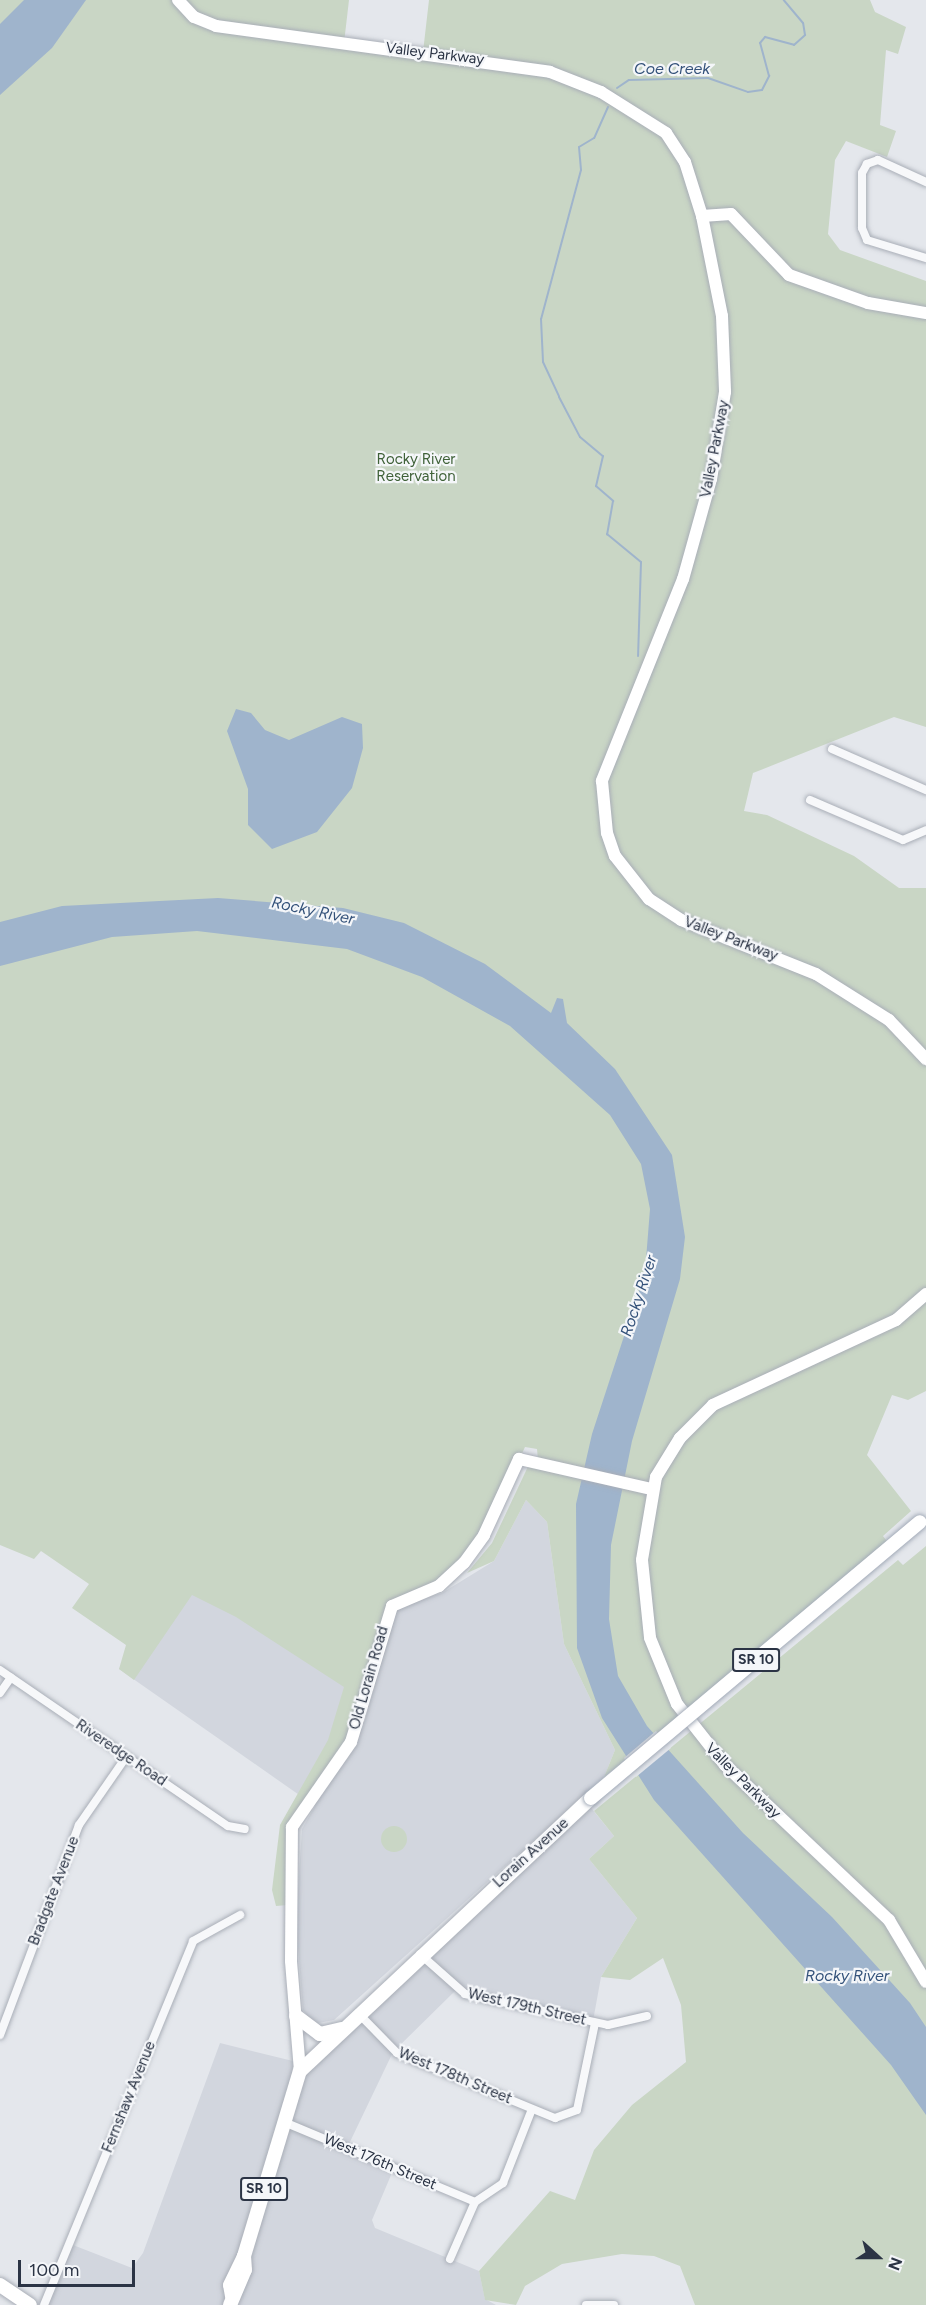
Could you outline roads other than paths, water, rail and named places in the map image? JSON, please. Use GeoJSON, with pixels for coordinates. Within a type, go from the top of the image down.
{"type":"FeatureCollection","features":[{"type":"Feature","properties":{"kind":"main road","name":"Lorain Avenue"},"geometry":{"type":"LineString","coordinates":[[231,2300],[245,2270],[244,2256],[300,2071],[420,1954],[591,1798],[923,1520]]}},
{"type":"Feature","properties":{"kind":"main road"},"geometry":{"type":"LineString","coordinates":[[296,2016],[320,2034],[343,2028]]}},
{"type":"Feature","properties":{"kind":"main road"},"geometry":{"type":"LineString","coordinates":[[0,2285],[30,2305]]}},
{"type":"Feature","properties":{"kind":"street","name":"Valley Parkway"},"geometry":{"type":"LineString","coordinates":[[178,0],[194,17],[216,26],[499,62],[550,72],[591,88],[666,133],[685,162],[702,216],[722,315],[725,392],[720,434],[683,579],[602,781],[607,833],[615,856],[649,899],[681,920],[816,974],[889,1020],[926,1059]]}},
{"type":"Feature","properties":{"kind":"street"},"geometry":{"type":"LineString","coordinates":[[926,182],[878,160],[867,164],[862,173],[862,228],[867,240],[926,258]]}},
{"type":"Feature","properties":{"kind":"street"},"geometry":{"type":"LineString","coordinates":[[702,216],[731,214],[789,275],[868,303],[926,313]]}},
{"type":"Feature","properties":{"kind":"street"},"geometry":{"type":"LineString","coordinates":[[832,748],[926,790]]}},
{"type":"Feature","properties":{"kind":"street"},"geometry":{"type":"LineString","coordinates":[[810,800],[903,840],[926,830]]}},
{"type":"Feature","properties":{"kind":"street","name":"Valley Parkway"},"geometry":{"type":"LineString","coordinates":[[926,1294],[896,1320],[713,1405],[680,1438],[651,1489],[642,1586],[650,1638],[677,1704],[725,1765],[889,1920],[926,1982]]}},
{"type":"Feature","properties":{"kind":"street","name":"Old Lorain Road"},"geometry":{"type":"LineString","coordinates":[[300,2071],[296,2016],[292,1827],[351,1742],[387,1616],[397,1602],[439,1586],[464,1563],[484,1535],[519,1459],[651,1489]]}},
{"type":"Feature","properties":{"kind":"street","name":"Riveredge Road"},"geometry":{"type":"LineString","coordinates":[[0,1670],[228,1826],[245,1829]]}},
{"type":"Feature","properties":{"kind":"street"},"geometry":{"type":"LineString","coordinates":[[0,1693],[11,1677]]}},
{"type":"Feature","properties":{"kind":"street","name":"Bradgate Avenue"},"geometry":{"type":"LineString","coordinates":[[0,2035],[79,1825],[126,1757]]}},
{"type":"Feature","properties":{"kind":"street","name":"Fernshaw Avenue"},"geometry":{"type":"LineString","coordinates":[[44,2305],[194,1941],[202,1932],[230,1924],[240,1915]]}},
{"type":"Feature","properties":{"kind":"street","name":"West 179th Street"},"geometry":{"type":"LineString","coordinates":[[420,1954],[465,1994],[595,2023],[626,2023],[647,2016]]}},
{"type":"Feature","properties":{"kind":"street","name":"West 178th Street"},"geometry":{"type":"LineString","coordinates":[[358,2013],[397,2053],[555,2118],[577,2110],[595,2023]]}},
{"type":"Feature","properties":{"kind":"street"},"geometry":{"type":"LineString","coordinates":[[450,2259],[475,2202],[503,2182],[532,2109]]}},
{"type":"Feature","properties":{"kind":"street","name":"West 176th Street"},"geometry":{"type":"LineString","coordinates":[[284,2122],[475,2202]]}},
{"type":"Feature","properties":{"kind":"street"},"geometry":{"type":"LineString","coordinates":[[586,2305],[614,2305]]}},
{"type":"Feature","properties":{"kind":"water"},"geometry":{"type":"Polygon","coordinates":[[[24,0],[86,0],[52,48],[0,95],[0,24],[24,0]]]}},
{"type":"Feature","properties":{"kind":"water"},"geometry":{"type":"Polygon","coordinates":[[[236,709],[251,713],[265,730],[289,740],[342,717],[362,724],[363,748],[352,788],[317,832],[272,849],[248,825],[248,789],[227,731],[236,709]]]}},
{"type":"Feature","properties":{"kind":"water","name":"Rocky River"},"geometry":{"type":"Polygon","coordinates":[[[218,898],[343,908],[404,923],[485,964],[551,1013],[557,998],[563,999],[567,1023],[615,1069],[672,1155],[685,1237],[680,1279],[632,1441],[611,1545],[609,1619],[618,1676],[647,1726],[743,1833],[832,1917],[910,2003],[926,2027],[926,2115],[891,2065],[654,1800],[602,1718],[577,1648],[576,1504],[592,1434],[645,1272],[650,1209],[641,1164],[610,1115],[510,1026],[422,977],[347,949],[197,931],[112,937],[0,966],[0,922],[62,906],[218,898]]]}},
{"type":"Feature","properties":{"kind":"waterway","name":"Coe Creek"},"geometry":{"type":"LineString","coordinates":[[617,88],[629,80],[708,78],[748,92],[762,90],[769,76],[760,43],[765,37],[794,45],[805,35],[803,23],[784,0]]}},
{"type":"Feature","properties":{"kind":"waterway"},"geometry":{"type":"LineString","coordinates":[[608,107],[594,138],[579,147],[581,170],[541,319],[543,362],[580,437],[603,456],[596,486],[613,501],[607,534],[641,562],[638,656]]}},
{"type":"Feature","properties":{"kind":"park label","name":"Rocky River Reservation"},"geometry":{"type":"Point","coordinates":[416,468]}}]}
